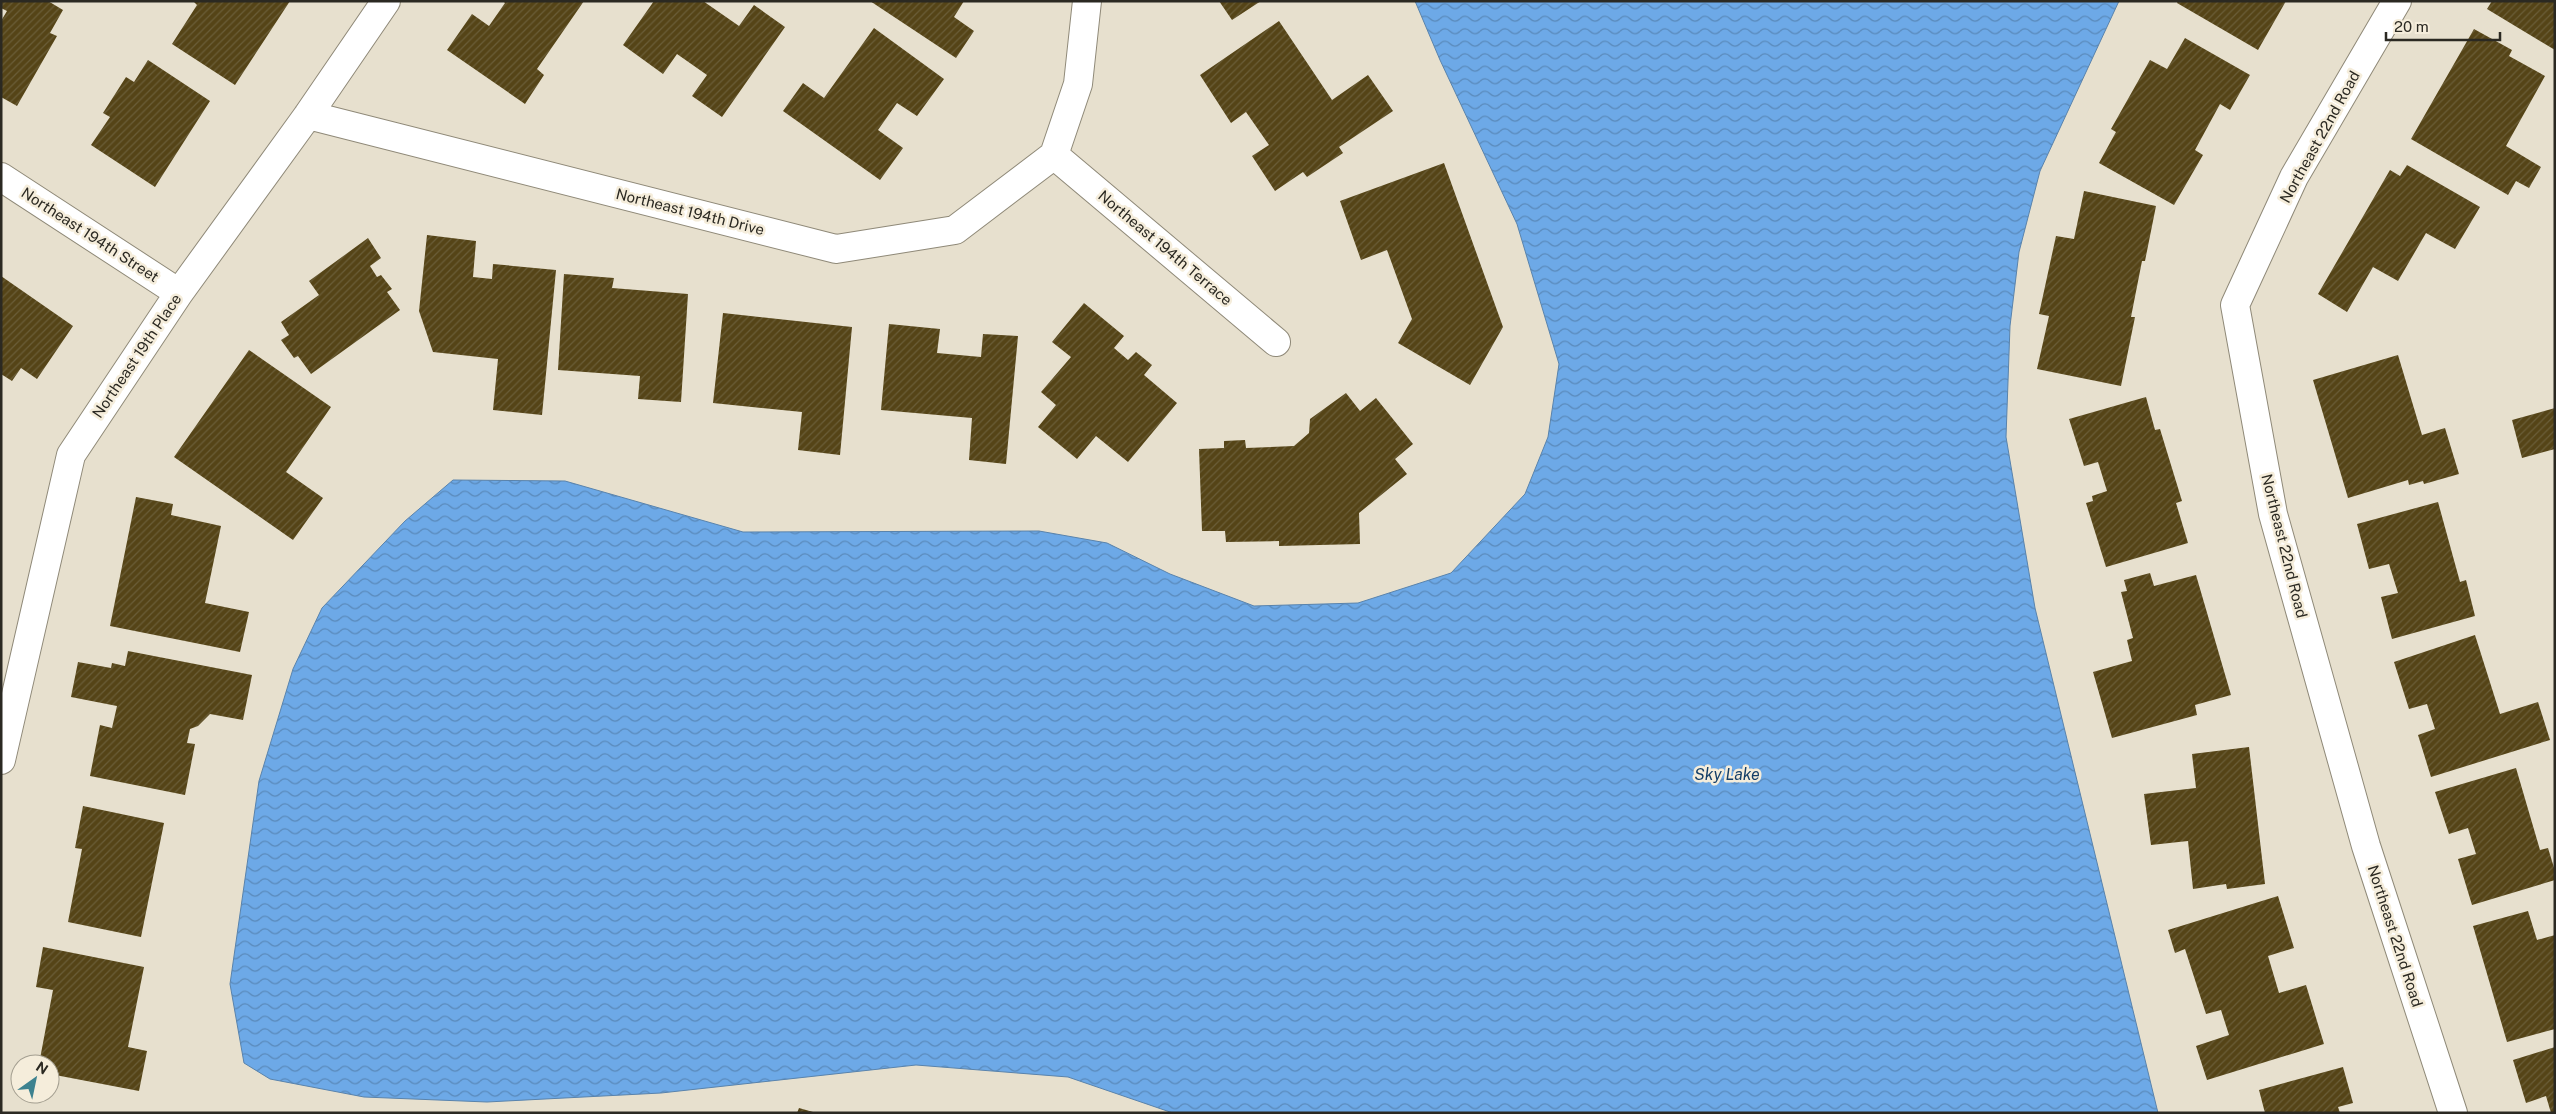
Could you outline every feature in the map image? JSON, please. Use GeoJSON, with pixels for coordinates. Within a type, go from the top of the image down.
{"type":"FeatureCollection","features":[{"type":"Feature","properties":{"kind":"street","name":"Northeast 19th Place"},"geometry":{"type":"LineString","coordinates":[[1,760],[9,679],[71,455],[179,293],[308,115],[386,1]]}},
{"type":"Feature","properties":{"kind":"street"},"geometry":{"type":"LineString","coordinates":[[1054,155],[1078,84],[1088,1]]}},
{"type":"Feature","properties":{"kind":"street","name":"Northeast 22nd Road"},"geometry":{"type":"LineString","coordinates":[[2397,1],[2294,177],[2235,306],[2273,514],[2366,846],[2453,1113]]}},
{"type":"Feature","properties":{"kind":"street","name":"Northeast 194th Drive"},"geometry":{"type":"LineString","coordinates":[[308,115],[836,249],[956,230],[1054,155]]}},
{"type":"Feature","properties":{"kind":"street","name":"Northeast 194th Terrace"},"geometry":{"type":"LineString","coordinates":[[1054,155],[1276,342]]}},
{"type":"Feature","properties":{"kind":"street","name":"Northeast 194th Street"},"geometry":{"type":"LineString","coordinates":[[1,178],[179,293]]}},
{"type":"Feature","properties":{"kind":"water","name":"Sky Lake"},"geometry":{"type":"Polygon","coordinates":[[[1415,1],[2119,1],[2040,171],[2019,252],[2010,326],[2006,437],[2035,608],[2158,1113],[1173,1113],[1068,1077],[916,1065],[661,1093],[487,1102],[364,1097],[270,1079],[244,1063],[230,984],[259,781],[293,669],[322,608],[405,521],[453,480],[565,481],[743,532],[1039,531],[1107,543],[1170,574],[1254,606],[1358,603],[1451,573],[1525,494],[1548,437],[1559,364],[1517,224],[1440,60],[1415,1]]]}},
{"type":"Feature","properties":{"kind":"building"},"geometry":{"type":"Polygon","coordinates":[[[1,1],[48,1],[63,10],[50,33],[57,36],[17,106],[1,97],[1,21],[7,11],[1,8],[1,1]]]}},
{"type":"Feature","properties":{"kind":"building"},"geometry":{"type":"Polygon","coordinates":[[[193,1],[290,1],[235,85],[172,44],[197,5],[193,1]]]}},
{"type":"Feature","properties":{"kind":"building"},"geometry":{"type":"Polygon","coordinates":[[[503,1],[584,1],[537,69],[544,75],[525,104],[447,50],[472,14],[489,26],[505,3],[503,1]]]}},
{"type":"Feature","properties":{"kind":"building"},"geometry":{"type":"Polygon","coordinates":[[[654,1],[703,1],[739,26],[754,5],[785,27],[722,117],[692,96],[707,75],[677,54],[663,74],[623,45],[654,1]]]}},
{"type":"Feature","properties":{"kind":"building"},"geometry":{"type":"Polygon","coordinates":[[[870,1],[964,1],[954,17],[974,31],[956,58],[870,1]]]}},
{"type":"Feature","properties":{"kind":"building"},"geometry":{"type":"Polygon","coordinates":[[[1219,1],[1261,1],[1232,20],[1219,1]]]}},
{"type":"Feature","properties":{"kind":"building"},"geometry":{"type":"Polygon","coordinates":[[[2178,1],[2286,1],[2258,50],[2177,3],[2178,1]]]}},
{"type":"Feature","properties":{"kind":"building"},"geometry":{"type":"Polygon","coordinates":[[[2492,1],[2555,1],[2555,50],[2487,9],[2492,1]]]}},
{"type":"Feature","properties":{"kind":"building"},"geometry":{"type":"Polygon","coordinates":[[[1279,21],[1332,100],[1368,75],[1393,111],[1339,147],[1343,153],[1307,177],[1303,172],[1275,191],[1252,156],[1269,145],[1246,112],[1231,123],[1200,75],[1279,21]]]}},
{"type":"Feature","properties":{"kind":"building"},"geometry":{"type":"Polygon","coordinates":[[[874,28],[944,79],[917,116],[897,103],[878,130],[903,148],[880,180],[783,111],[803,83],[824,98],[874,28]]]}},
{"type":"Feature","properties":{"kind":"building"},"geometry":{"type":"Polygon","coordinates":[[[2474,29],[2512,50],[2509,56],[2545,76],[2506,146],[2541,167],[2529,188],[2516,181],[2508,195],[2411,139],[2474,29]]]}},
{"type":"Feature","properties":{"kind":"building"},"geometry":{"type":"Polygon","coordinates":[[[2185,38],[2250,75],[2230,110],[2220,104],[2195,150],[2203,155],[2174,205],[2099,163],[2116,132],[2111,129],[2150,60],[2167,69],[2185,38]]]}},
{"type":"Feature","properties":{"kind":"building"},"geometry":{"type":"Polygon","coordinates":[[[148,60],[210,101],[155,187],[91,145],[110,117],[103,113],[126,77],[134,82],[148,60]]]}},
{"type":"Feature","properties":{"kind":"building"},"geometry":{"type":"Polygon","coordinates":[[[1444,163],[1503,327],[1470,385],[1398,343],[1412,319],[1387,250],[1361,260],[1340,201],[1444,163]]]}},
{"type":"Feature","properties":{"kind":"building"},"geometry":{"type":"Polygon","coordinates":[[[2407,165],[2480,207],[2455,249],[2426,233],[2398,281],[2373,267],[2347,312],[2318,294],[2390,170],[2400,176],[2407,165]]]}},
{"type":"Feature","properties":{"kind":"building"},"geometry":{"type":"Polygon","coordinates":[[[2084,191],[2156,206],[2145,261],[2142,261],[2131,317],[2135,317],[2121,386],[2037,369],[2049,316],[2039,314],[2056,236],[2074,239],[2084,191]]]}},
{"type":"Feature","properties":{"kind":"building"},"geometry":{"type":"Polygon","coordinates":[[[427,235],[476,241],[473,277],[492,279],[493,264],[556,270],[542,415],[493,410],[498,359],[433,352],[419,311],[427,235]]]}},
{"type":"Feature","properties":{"kind":"building"},"geometry":{"type":"Polygon","coordinates":[[[368,238],[381,258],[370,266],[377,277],[381,275],[392,289],[387,292],[400,310],[311,374],[298,356],[294,358],[281,340],[289,335],[281,322],[319,295],[309,281],[368,238]]]}},
{"type":"Feature","properties":{"kind":"building"},"geometry":{"type":"Polygon","coordinates":[[[564,274],[614,278],[612,288],[688,294],[681,402],[638,399],[640,376],[558,370],[564,274]]]}},
{"type":"Feature","properties":{"kind":"building"},"geometry":{"type":"Polygon","coordinates":[[[1,276],[73,326],[37,379],[21,368],[12,381],[1,374],[1,276]]]}},
{"type":"Feature","properties":{"kind":"building"},"geometry":{"type":"Polygon","coordinates":[[[1084,303],[1124,336],[1114,348],[1128,360],[1136,352],[1152,365],[1144,375],[1177,403],[1128,462],[1096,436],[1077,459],[1038,427],[1056,405],[1041,392],[1071,357],[1052,342],[1084,303]]]}},
{"type":"Feature","properties":{"kind":"building"},"geometry":{"type":"Polygon","coordinates":[[[723,313],[852,327],[840,455],[798,450],[802,412],[713,403],[723,313]]]}},
{"type":"Feature","properties":{"kind":"building"},"geometry":{"type":"Polygon","coordinates":[[[889,324],[940,329],[937,353],[981,357],[983,334],[1018,336],[1006,464],[969,460],[972,418],[881,410],[889,324]]]}},
{"type":"Feature","properties":{"kind":"building"},"geometry":{"type":"Polygon","coordinates":[[[249,350],[331,407],[286,472],[323,498],[293,540],[174,457],[249,350]]]}},
{"type":"Feature","properties":{"kind":"building"},"geometry":{"type":"Polygon","coordinates":[[[2398,355],[2422,435],[2445,428],[2459,474],[2424,484],[2423,481],[2409,485],[2408,480],[2348,498],[2313,380],[2398,355]]]}},
{"type":"Feature","properties":{"kind":"building"},"geometry":{"type":"Polygon","coordinates":[[[1346,393],[1360,411],[1376,398],[1413,444],[1395,459],[1407,474],[1359,513],[1360,544],[1279,546],[1279,541],[1226,542],[1225,531],[1202,531],[1199,449],[1224,448],[1224,441],[1245,440],[1246,448],[1294,446],[1309,433],[1310,419],[1346,393]]]}},
{"type":"Feature","properties":{"kind":"building"},"geometry":{"type":"Polygon","coordinates":[[[2146,397],[2155,430],[2160,429],[2182,501],[2176,503],[2188,543],[2106,567],[2086,503],[2093,501],[2092,496],[2107,491],[2098,462],[2084,466],[2069,419],[2146,397]]]}},
{"type":"Feature","properties":{"kind":"building"},"geometry":{"type":"Polygon","coordinates":[[[2555,408],[2555,449],[2522,458],[2512,420],[2555,408]]]}},
{"type":"Feature","properties":{"kind":"building"},"geometry":{"type":"Polygon","coordinates":[[[136,497],[173,504],[171,515],[221,526],[205,603],[249,612],[240,652],[110,626],[136,497]]]}},
{"type":"Feature","properties":{"kind":"building"},"geometry":{"type":"Polygon","coordinates":[[[2438,502],[2460,582],[2466,580],[2475,616],[2392,639],[2381,597],[2398,593],[2389,564],[2369,569],[2357,524],[2438,502]]]}},
{"type":"Feature","properties":{"kind":"building"},"geometry":{"type":"Polygon","coordinates":[[[2150,573],[2154,586],[2196,575],[2231,695],[2195,705],[2197,715],[2112,738],[2093,672],[2132,661],[2127,640],[2133,638],[2121,592],[2127,591],[2124,580],[2150,573]]]}},
{"type":"Feature","properties":{"kind":"building"},"geometry":{"type":"Polygon","coordinates":[[[2475,635],[2500,714],[2538,702],[2550,740],[2431,777],[2418,735],[2435,729],[2427,704],[2409,709],[2394,662],[2475,635]]]}},
{"type":"Feature","properties":{"kind":"building"},"geometry":{"type":"Polygon","coordinates":[[[128,651],[252,675],[243,720],[210,714],[198,726],[190,729],[187,743],[195,744],[185,795],[90,776],[100,725],[112,728],[117,706],[71,697],[78,662],[111,668],[112,663],[125,666],[128,651]]]}},
{"type":"Feature","properties":{"kind":"building"},"geometry":{"type":"Polygon","coordinates":[[[2249,747],[2265,884],[2227,889],[2226,884],[2193,889],[2188,841],[2151,845],[2144,794],[2196,788],[2192,754],[2249,747]]]}},
{"type":"Feature","properties":{"kind":"building"},"geometry":{"type":"Polygon","coordinates":[[[2516,768],[2540,850],[2548,848],[2555,871],[2555,880],[2472,905],[2458,859],[2476,854],[2468,828],[2449,834],[2435,792],[2516,768]]]}},
{"type":"Feature","properties":{"kind":"building"},"geometry":{"type":"Polygon","coordinates":[[[83,806],[164,823],[141,937],[68,922],[82,849],[75,848],[83,806]]]}},
{"type":"Feature","properties":{"kind":"building"},"geometry":{"type":"Polygon","coordinates":[[[2278,896],[2294,948],[2268,956],[2279,993],[2306,985],[2324,1044],[2207,1080],[2196,1046],[2229,1035],[2221,1010],[2206,1014],[2185,949],[2175,953],[2168,930],[2278,896]]]}},
{"type":"Feature","properties":{"kind":"building"},"geometry":{"type":"Polygon","coordinates":[[[2528,911],[2537,940],[2555,935],[2555,1029],[2507,1042],[2473,926],[2528,911]]]}},
{"type":"Feature","properties":{"kind":"building"},"geometry":{"type":"Polygon","coordinates":[[[43,947],[144,967],[128,1047],[147,1051],[139,1091],[60,1076],[60,1054],[41,1054],[53,990],[36,987],[43,947]]]}},
{"type":"Feature","properties":{"kind":"building"},"geometry":{"type":"Polygon","coordinates":[[[2555,1047],[2555,1113],[2551,1113],[2546,1096],[2526,1103],[2513,1060],[2555,1047]]]}},
{"type":"Feature","properties":{"kind":"building"},"geometry":{"type":"Polygon","coordinates":[[[2343,1067],[2353,1103],[2338,1107],[2340,1113],[2265,1113],[2259,1090],[2343,1067]]]}},
{"type":"Feature","properties":{"kind":"building"},"geometry":{"type":"Polygon","coordinates":[[[799,1108],[813,1112],[813,1113],[797,1113],[799,1108]]]}}]}
